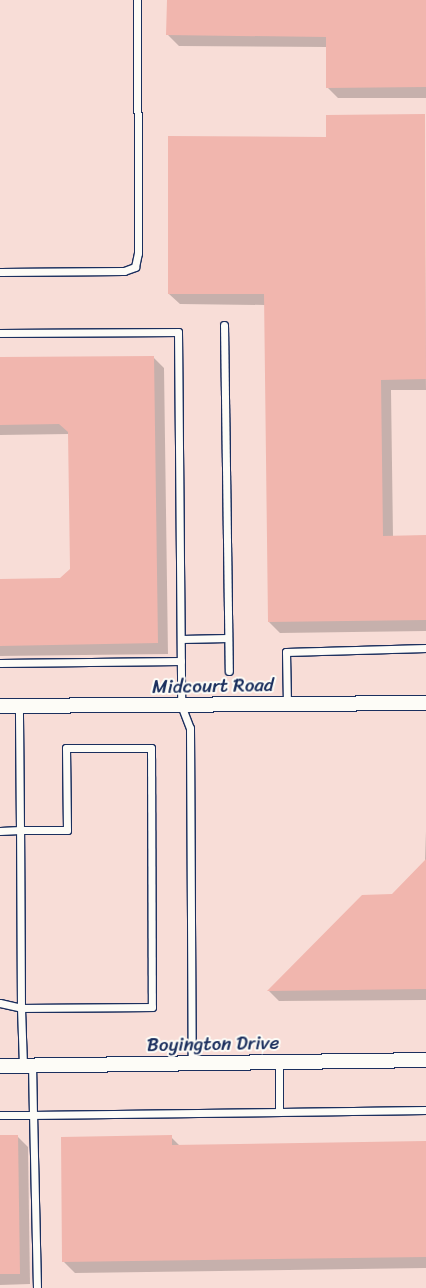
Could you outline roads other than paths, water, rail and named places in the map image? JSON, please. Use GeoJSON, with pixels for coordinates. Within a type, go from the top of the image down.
{"type":"FeatureCollection","features":[{"type":"Feature","properties":{"kind":"street","name":"Midcourt Road"},"geometry":{"type":"LineString","coordinates":[[0,706],[426,703]]}},
{"type":"Feature","properties":{"kind":"street","name":"Boyington Drive"},"geometry":{"type":"LineString","coordinates":[[0,1066],[426,1060]]}},
{"type":"Feature","properties":{"kind":"lane"},"geometry":{"type":"LineString","coordinates":[[0,272],[124,271],[135,266],[138,253],[137,0]]}},
{"type":"Feature","properties":{"kind":"lane"},"geometry":{"type":"LineString","coordinates":[[224,325],[229,671]]}},
{"type":"Feature","properties":{"kind":"lane"},"geometry":{"type":"LineString","coordinates":[[0,333],[178,332],[181,705],[190,728],[192,1063]]}},
{"type":"Feature","properties":{"kind":"lane"},"geometry":{"type":"LineString","coordinates":[[181,639],[228,638]]}},
{"type":"Feature","properties":{"kind":"lane"},"geometry":{"type":"LineString","coordinates":[[287,704],[286,652],[426,648]]}},
{"type":"Feature","properties":{"kind":"lane"},"geometry":{"type":"LineString","coordinates":[[0,663],[181,661]]}},
{"type":"Feature","properties":{"kind":"lane"},"geometry":{"type":"LineString","coordinates":[[19,706],[20,1008],[33,1115],[37,1288]]}},
{"type":"Feature","properties":{"kind":"lane"},"geometry":{"type":"LineString","coordinates":[[0,831],[67,830],[66,748],[151,748],[152,1007],[20,1008],[0,1003]]}},
{"type":"Feature","properties":{"kind":"lane"},"geometry":{"type":"LineString","coordinates":[[279,1062],[279,1112]]}},
{"type":"Feature","properties":{"kind":"lane"},"geometry":{"type":"LineString","coordinates":[[0,1115],[426,1110]]}}]}
